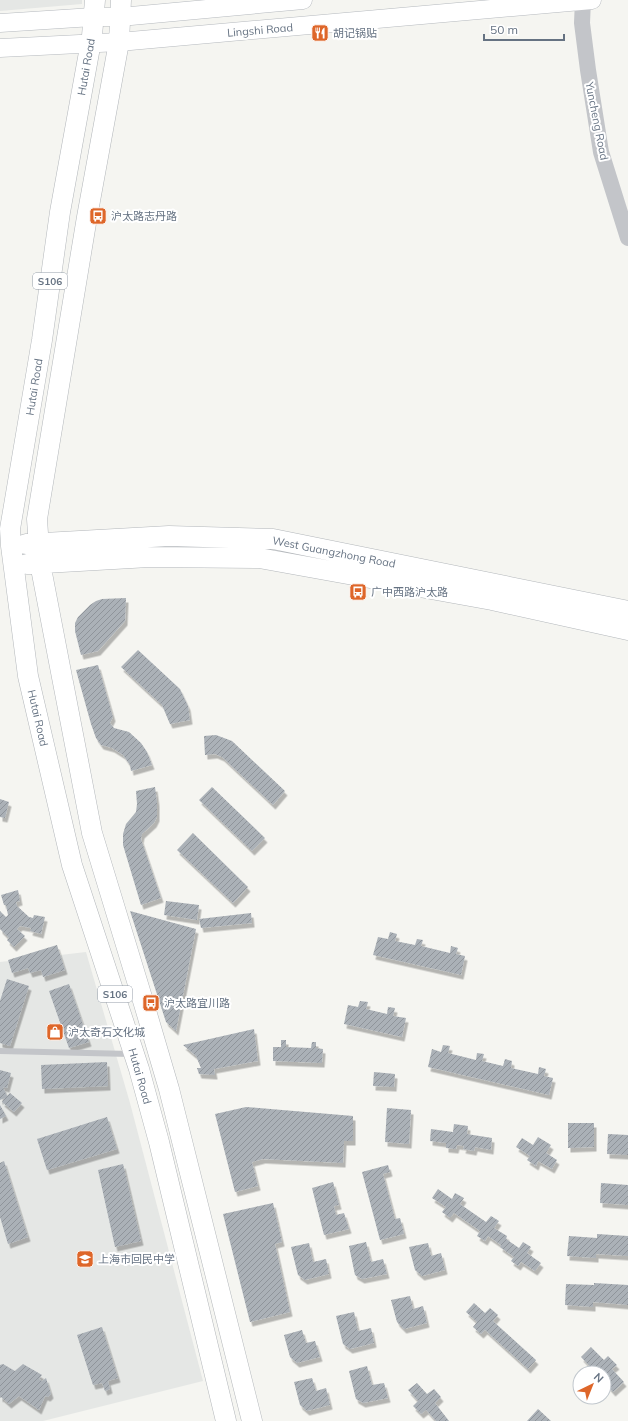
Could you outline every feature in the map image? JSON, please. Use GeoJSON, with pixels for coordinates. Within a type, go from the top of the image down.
{"type":"FeatureCollection","features":[{"type":"Feature","properties":{"kind":"main road"},"geometry":{"type":"LineString","coordinates":[[0,23],[94,8],[303,0]]}},
{"type":"Feature","properties":{"kind":"main road","name":"Lingshi Road"},"geometry":{"type":"LineString","coordinates":[[0,48],[119,42],[586,0]]}},
{"type":"Feature","properties":{"kind":"main road","name":"Hutai Road"},"geometry":{"type":"LineString","coordinates":[[94,8],[91,43],[60,212],[42,340],[6,557],[28,676],[72,865],[134,1054],[159,1142],[226,1421]]}},
{"type":"Feature","properties":{"kind":"main road","name":"S106"},"geometry":{"type":"LineString","coordinates":[[121,8],[119,42],[88,210],[37,519],[38,543],[40,563],[92,833],[169,1089],[252,1421]]}},
{"type":"Feature","properties":{"kind":"main road","name":"West Guangzhong Road"},"geometry":{"type":"LineString","coordinates":[[6,557],[38,543],[169,536],[273,539],[628,611]]}},
{"type":"Feature","properties":{"kind":"main road","name":"West Guangzhong Road"},"geometry":{"type":"LineString","coordinates":[[6,557],[40,563],[149,557],[259,558],[492,600],[628,630]]}},
{"type":"Feature","properties":{"kind":"street","name":"Yuncheng Road"},"geometry":{"type":"LineString","coordinates":[[586,0],[582,23],[601,152],[628,238]]}},
{"type":"Feature","properties":{"kind":"lane"},"geometry":{"type":"LineString","coordinates":[[0,1051],[134,1054]]}},
{"type":"Feature","properties":{"kind":"shaded area"},"geometry":{"type":"Polygon","coordinates":[[[0,0],[82,0],[82,4],[0,11],[0,0]]]}},
{"type":"Feature","properties":{"kind":"shaded area","name":"上海市回民中学"},"geometry":{"type":"Polygon","coordinates":[[[86,952],[130,1103],[203,1381],[43,1421],[0,1421],[0,962],[86,952]]]}},
{"type":"Feature","properties":{"kind":"building"},"geometry":{"type":"Polygon","coordinates":[[[126,598],[125,621],[98,651],[81,655],[75,631],[75,623],[78,617],[96,601],[102,599],[126,598]]]}},
{"type":"Feature","properties":{"kind":"building"},"geometry":{"type":"Polygon","coordinates":[[[138,650],[180,689],[188,706],[190,720],[170,724],[162,705],[121,667],[138,650]]]}},
{"type":"Feature","properties":{"kind":"building"},"geometry":{"type":"Polygon","coordinates":[[[98,665],[113,717],[110,723],[114,728],[129,732],[141,743],[147,752],[152,765],[131,771],[130,765],[123,755],[112,748],[101,745],[96,738],[76,670],[98,665]]]}},
{"type":"Feature","properties":{"kind":"building"},"geometry":{"type":"Polygon","coordinates":[[[216,735],[232,741],[285,791],[273,805],[222,757],[215,754],[205,755],[204,736],[216,735]]]}},
{"type":"Feature","properties":{"kind":"building"},"geometry":{"type":"Polygon","coordinates":[[[155,787],[157,817],[154,823],[142,834],[141,839],[161,898],[141,905],[123,845],[123,834],[126,824],[136,812],[136,791],[155,787]]]}},
{"type":"Feature","properties":{"kind":"building"},"geometry":{"type":"Polygon","coordinates":[[[212,787],[265,838],[252,851],[199,800],[212,787]]]}},
{"type":"Feature","properties":{"kind":"building"},"geometry":{"type":"Polygon","coordinates":[[[0,799],[9,802],[5,818],[0,817],[0,799]]]}},
{"type":"Feature","properties":{"kind":"building"},"geometry":{"type":"Polygon","coordinates":[[[193,833],[248,887],[233,903],[177,850],[193,833]]]}},
{"type":"Feature","properties":{"kind":"building"},"geometry":{"type":"Polygon","coordinates":[[[18,890],[20,901],[16,902],[17,906],[29,917],[33,918],[34,915],[45,917],[41,934],[30,931],[31,928],[20,926],[17,929],[25,936],[14,947],[7,940],[9,938],[0,929],[0,911],[6,917],[8,915],[6,905],[4,905],[1,895],[18,890]]]}},
{"type":"Feature","properties":{"kind":"building"},"geometry":{"type":"Polygon","coordinates":[[[166,901],[199,905],[197,920],[164,915],[166,901]]]}},
{"type":"Feature","properties":{"kind":"building"},"geometry":{"type":"Polygon","coordinates":[[[130,911],[196,929],[176,1031],[166,1022],[130,911]]]}},
{"type":"Feature","properties":{"kind":"building"},"geometry":{"type":"Polygon","coordinates":[[[251,913],[252,923],[201,928],[199,919],[251,913]]]}},
{"type":"Feature","properties":{"kind":"building"},"geometry":{"type":"Polygon","coordinates":[[[390,932],[397,934],[395,941],[415,945],[417,939],[423,940],[421,946],[450,953],[451,946],[458,948],[456,954],[465,956],[461,975],[373,955],[378,937],[388,939],[390,932]]]}},
{"type":"Feature","properties":{"kind":"building"},"geometry":{"type":"Polygon","coordinates":[[[57,945],[65,970],[43,977],[41,970],[30,973],[28,968],[12,973],[8,960],[57,945]]]}},
{"type":"Feature","properties":{"kind":"building"},"geometry":{"type":"Polygon","coordinates":[[[7,979],[29,986],[10,1046],[0,1043],[0,1001],[7,979]]]}},
{"type":"Feature","properties":{"kind":"building"},"geometry":{"type":"Polygon","coordinates":[[[69,984],[89,1042],[69,1048],[49,991],[69,984]]]}},
{"type":"Feature","properties":{"kind":"building"},"geometry":{"type":"Polygon","coordinates":[[[360,1001],[368,1002],[366,1009],[387,1014],[388,1007],[395,1008],[393,1016],[406,1018],[402,1037],[344,1024],[348,1005],[358,1007],[360,1001]]]}},
{"type":"Feature","properties":{"kind":"building"},"geometry":{"type":"Polygon","coordinates":[[[254,1029],[258,1061],[214,1069],[215,1075],[199,1074],[197,1068],[201,1068],[196,1056],[183,1045],[254,1029]]]}},
{"type":"Feature","properties":{"kind":"building"},"geometry":{"type":"Polygon","coordinates":[[[281,1040],[286,1040],[286,1047],[311,1048],[312,1042],[316,1042],[316,1048],[323,1049],[322,1063],[273,1061],[273,1047],[281,1047],[281,1040]]]}},
{"type":"Feature","properties":{"kind":"building"},"geometry":{"type":"Polygon","coordinates":[[[443,1045],[450,1046],[448,1053],[476,1060],[477,1053],[484,1054],[482,1061],[503,1066],[505,1059],[512,1061],[511,1068],[538,1074],[539,1067],[546,1069],[544,1076],[553,1078],[549,1095],[428,1067],[432,1049],[441,1052],[443,1045]]]}},
{"type":"Feature","properties":{"kind":"building"},"geometry":{"type":"Polygon","coordinates":[[[107,1062],[108,1086],[42,1089],[41,1065],[107,1062]]]}},
{"type":"Feature","properties":{"kind":"building"},"geometry":{"type":"Polygon","coordinates":[[[0,1070],[11,1073],[7,1088],[3,1087],[7,1096],[10,1093],[22,1103],[14,1112],[2,1102],[5,1098],[0,1100],[0,1070]]]}},
{"type":"Feature","properties":{"kind":"building"},"geometry":{"type":"Polygon","coordinates":[[[374,1072],[395,1074],[394,1087],[373,1086],[374,1072]]]}},
{"type":"Feature","properties":{"kind":"building"},"geometry":{"type":"Polygon","coordinates":[[[0,1105],[6,1116],[0,1119],[0,1105]]]}},
{"type":"Feature","properties":{"kind":"building"},"geometry":{"type":"Polygon","coordinates":[[[246,1107],[353,1116],[353,1141],[344,1141],[343,1163],[263,1159],[252,1162],[258,1186],[235,1192],[215,1114],[246,1107]]]}},
{"type":"Feature","properties":{"kind":"building"},"geometry":{"type":"Polygon","coordinates":[[[387,1108],[411,1110],[409,1144],[385,1142],[387,1108]]]}},
{"type":"Feature","properties":{"kind":"building"},"geometry":{"type":"Polygon","coordinates":[[[107,1117],[117,1149],[47,1170],[37,1139],[107,1117]]]}},
{"type":"Feature","properties":{"kind":"building"},"geometry":{"type":"Polygon","coordinates":[[[568,1123],[594,1123],[594,1147],[568,1148],[568,1123]]]}},
{"type":"Feature","properties":{"kind":"building"},"geometry":{"type":"Polygon","coordinates":[[[454,1124],[468,1126],[467,1134],[492,1138],[491,1150],[475,1147],[474,1151],[463,1149],[464,1146],[457,1145],[456,1149],[446,1148],[446,1143],[430,1141],[431,1129],[453,1132],[454,1124]]]}},
{"type":"Feature","properties":{"kind":"building"},"geometry":{"type":"Polygon","coordinates":[[[608,1134],[628,1135],[628,1155],[607,1154],[608,1134]]]}},
{"type":"Feature","properties":{"kind":"building"},"geometry":{"type":"Polygon","coordinates":[[[538,1137],[551,1145],[546,1153],[557,1160],[552,1169],[538,1161],[536,1166],[527,1160],[530,1156],[516,1147],[522,1138],[533,1145],[538,1137]]]}},
{"type":"Feature","properties":{"kind":"building"},"geometry":{"type":"Polygon","coordinates":[[[4,1161],[28,1237],[8,1244],[0,1217],[0,1163],[4,1161]]]}},
{"type":"Feature","properties":{"kind":"building"},"geometry":{"type":"Polygon","coordinates":[[[123,1164],[141,1241],[115,1247],[98,1170],[123,1164]]]}},
{"type":"Feature","properties":{"kind":"building"},"geometry":{"type":"Polygon","coordinates":[[[388,1165],[390,1172],[383,1174],[395,1219],[400,1218],[404,1234],[380,1240],[362,1172],[388,1165]]]}},
{"type":"Feature","properties":{"kind":"building"},"geometry":{"type":"Polygon","coordinates":[[[333,1182],[339,1205],[334,1206],[336,1215],[344,1213],[349,1229],[324,1235],[312,1188],[333,1182]]]}},
{"type":"Feature","properties":{"kind":"building"},"geometry":{"type":"Polygon","coordinates":[[[601,1183],[628,1185],[628,1205],[600,1203],[601,1183]]]}},
{"type":"Feature","properties":{"kind":"building"},"geometry":{"type":"Polygon","coordinates":[[[438,1189],[452,1199],[455,1193],[464,1198],[460,1204],[486,1222],[491,1216],[499,1221],[494,1228],[507,1236],[506,1239],[519,1248],[523,1242],[531,1247],[527,1253],[541,1263],[535,1271],[521,1262],[518,1266],[511,1261],[514,1257],[500,1247],[501,1245],[488,1236],[485,1241],[477,1236],[480,1231],[454,1213],[450,1218],[442,1212],[446,1207],[432,1198],[438,1189]]]}},
{"type":"Feature","properties":{"kind":"building"},"geometry":{"type":"Polygon","coordinates":[[[273,1203],[282,1242],[275,1244],[290,1312],[250,1322],[223,1214],[273,1203]]]}},
{"type":"Feature","properties":{"kind":"building"},"geometry":{"type":"Polygon","coordinates":[[[597,1234],[628,1236],[628,1256],[596,1254],[596,1258],[567,1256],[569,1236],[597,1238],[597,1234]]]}},
{"type":"Feature","properties":{"kind":"building"},"geometry":{"type":"Polygon","coordinates":[[[366,1242],[371,1262],[383,1259],[387,1274],[362,1279],[355,1275],[349,1246],[366,1242]]]}},
{"type":"Feature","properties":{"kind":"building"},"geometry":{"type":"Polygon","coordinates":[[[309,1243],[313,1262],[326,1259],[329,1274],[305,1280],[298,1275],[291,1247],[309,1243]]]}},
{"type":"Feature","properties":{"kind":"building"},"geometry":{"type":"Polygon","coordinates":[[[428,1243],[431,1256],[441,1253],[445,1270],[422,1276],[415,1270],[409,1247],[428,1243]]]}},
{"type":"Feature","properties":{"kind":"building"},"geometry":{"type":"Polygon","coordinates":[[[594,1283],[628,1285],[628,1305],[593,1302],[593,1307],[565,1305],[566,1284],[594,1285],[594,1283]]]}},
{"type":"Feature","properties":{"kind":"building"},"geometry":{"type":"Polygon","coordinates":[[[410,1296],[413,1309],[423,1306],[427,1323],[404,1329],[397,1322],[391,1300],[410,1296]]]}},
{"type":"Feature","properties":{"kind":"building"},"geometry":{"type":"Polygon","coordinates":[[[474,1303],[485,1313],[490,1308],[498,1315],[493,1321],[536,1360],[528,1369],[485,1330],[481,1334],[473,1327],[477,1322],[466,1312],[474,1303]]]}},
{"type":"Feature","properties":{"kind":"building"},"geometry":{"type":"Polygon","coordinates":[[[354,1312],[358,1331],[371,1328],[374,1343],[350,1349],[343,1344],[336,1316],[354,1312]]]}},
{"type":"Feature","properties":{"kind":"building"},"geometry":{"type":"Polygon","coordinates":[[[102,1327],[118,1378],[108,1381],[110,1389],[105,1391],[102,1383],[93,1385],[77,1335],[102,1327]]]}},
{"type":"Feature","properties":{"kind":"building"},"geometry":{"type":"Polygon","coordinates":[[[302,1330],[306,1343],[315,1341],[320,1357],[297,1363],[290,1357],[284,1335],[302,1330]]]}},
{"type":"Feature","properties":{"kind":"building"},"geometry":{"type":"Polygon","coordinates":[[[591,1347],[604,1360],[608,1356],[617,1365],[612,1369],[612,1365],[588,1365],[581,1357],[591,1347]]]}},
{"type":"Feature","properties":{"kind":"building"},"geometry":{"type":"Polygon","coordinates":[[[3,1364],[15,1371],[23,1364],[42,1375],[39,1379],[42,1381],[46,1378],[51,1394],[48,1397],[45,1396],[39,1410],[19,1396],[9,1404],[1,1397],[0,1398],[0,1365],[3,1364]]]}},
{"type":"Feature","properties":{"kind":"building"},"geometry":{"type":"Polygon","coordinates":[[[367,1366],[372,1385],[384,1383],[388,1398],[363,1403],[356,1399],[349,1371],[367,1366]]]}},
{"type":"Feature","properties":{"kind":"building"},"geometry":{"type":"Polygon","coordinates":[[[612,1369],[624,1382],[613,1392],[612,1391],[612,1369]]]}},
{"type":"Feature","properties":{"kind":"building"},"geometry":{"type":"Polygon","coordinates":[[[312,1378],[316,1391],[326,1388],[330,1405],[307,1411],[300,1405],[294,1382],[312,1378]]]}},
{"type":"Feature","properties":{"kind":"building"},"geometry":{"type":"Polygon","coordinates":[[[417,1383],[427,1394],[434,1389],[441,1397],[435,1403],[449,1421],[436,1421],[426,1410],[421,1414],[413,1406],[418,1401],[408,1390],[417,1383]]]}},
{"type":"Feature","properties":{"kind":"building"},"geometry":{"type":"Polygon","coordinates":[[[538,1409],[551,1421],[527,1421],[538,1409]]]}},
{"type":"Feature","properties":{"kind":"place","name":"胡记锅贴"},"geometry":{"type":"Point","coordinates":[320,33]}},
{"type":"Feature","properties":{"kind":"place","name":"沪太路志丹路"},"geometry":{"type":"Point","coordinates":[98,216]}},
{"type":"Feature","properties":{"kind":"place","name":"广中西路沪太路"},"geometry":{"type":"Point","coordinates":[358,592]}},
{"type":"Feature","properties":{"kind":"place","name":"沪太路宜川路"},"geometry":{"type":"Point","coordinates":[151,1003]}},
{"type":"Feature","properties":{"kind":"place","name":"沪太奇石文化城"},"geometry":{"type":"Point","coordinates":[55,1032]}},
{"type":"Feature","properties":{"kind":"place","name":"上海市回民中学"},"geometry":{"type":"Point","coordinates":[85,1259]}}]}
